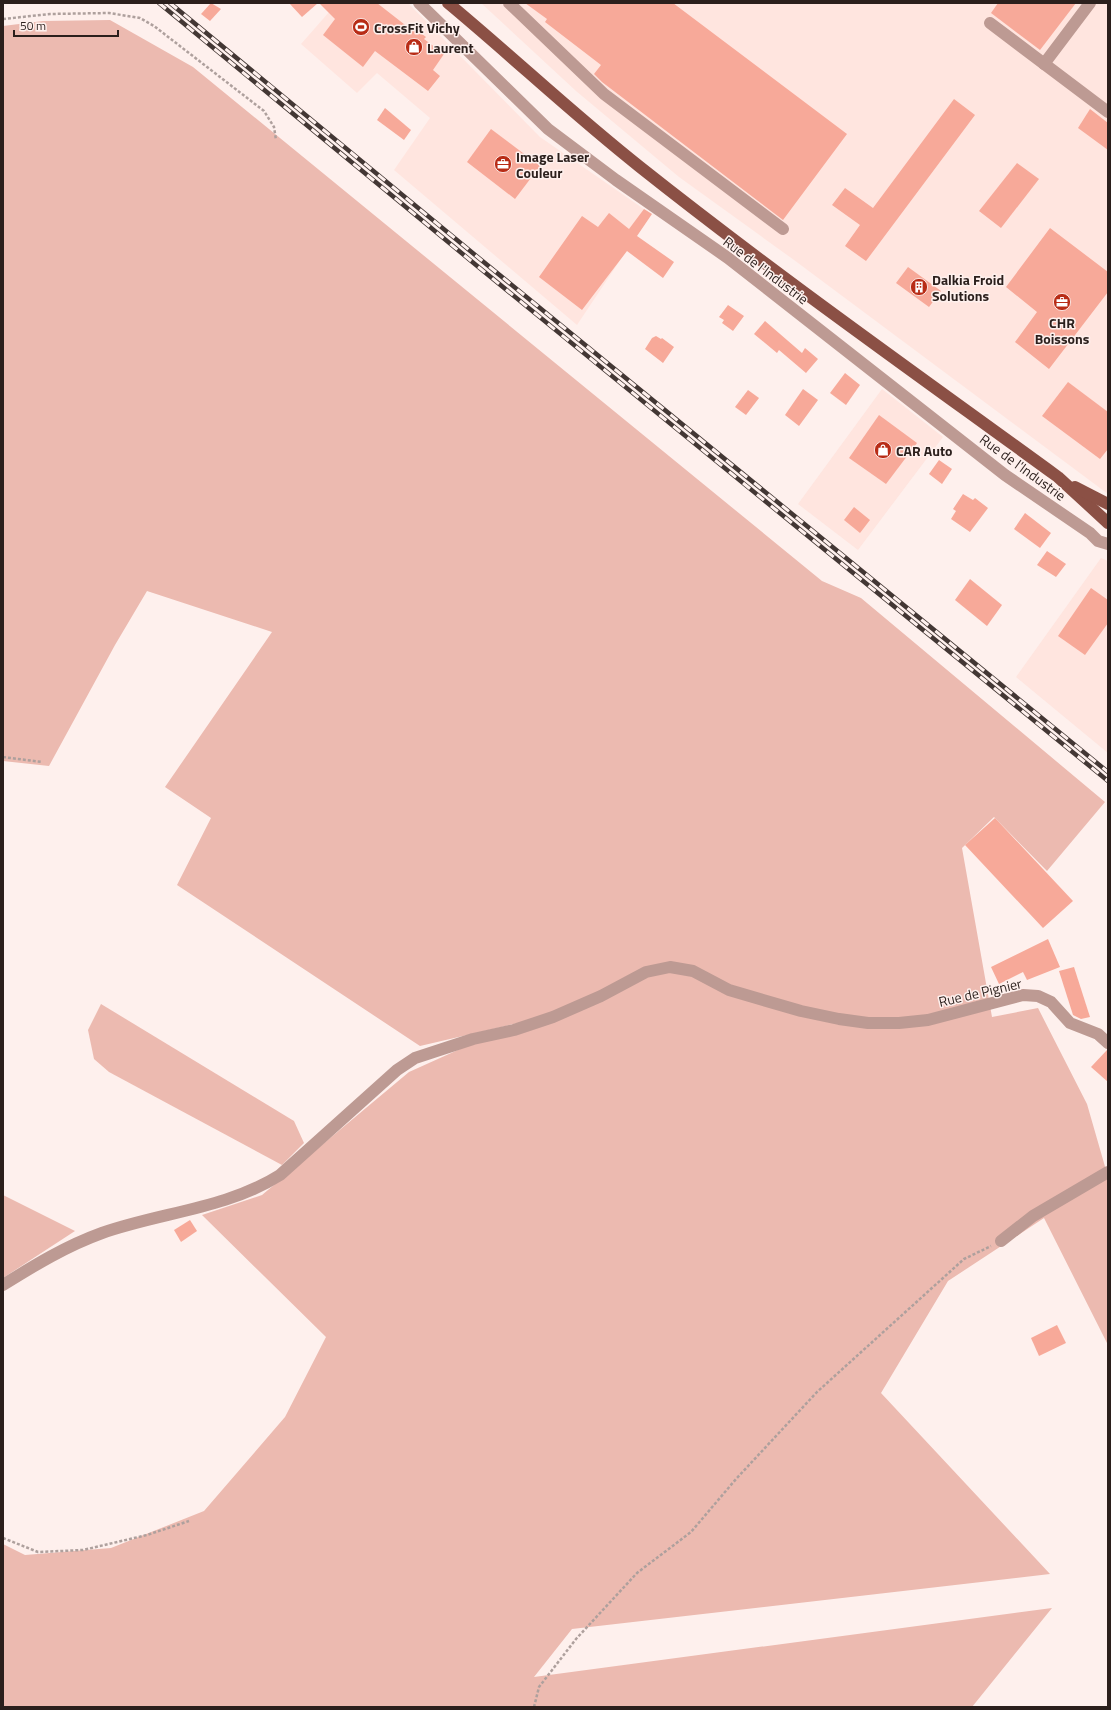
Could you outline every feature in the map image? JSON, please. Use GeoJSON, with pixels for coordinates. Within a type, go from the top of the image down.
{"type":"FeatureCollection","features":[{"type":"Feature","properties":{"kind":"main road","name":"Rue de l'Industrie"},"geometry":{"type":"LineString","coordinates":[[448,3],[501,47],[569,109],[700,214],[1058,477],[1108,524]]}},
{"type":"Feature","properties":{"kind":"main road","name":"Rue de l'Industrie"},"geometry":{"type":"LineString","coordinates":[[458,3],[501,47]]}},
{"type":"Feature","properties":{"kind":"main road","name":"Rue de l'Industrie"},"geometry":{"type":"LineString","coordinates":[[1058,477],[1108,504]]}},
{"type":"Feature","properties":{"kind":"street","name":"Rue de l'Industrie"},"geometry":{"type":"LineString","coordinates":[[419,3],[548,129],[616,180],[728,258],[1005,475],[1090,533],[1098,541],[1108,544]]}},
{"type":"Feature","properties":{"kind":"street"},"geometry":{"type":"LineString","coordinates":[[509,3],[604,94],[783,229]]}},
{"type":"Feature","properties":{"kind":"street"},"geometry":{"type":"LineString","coordinates":[[1044,64],[1090,3]]}},
{"type":"Feature","properties":{"kind":"street"},"geometry":{"type":"LineString","coordinates":[[990,23],[1108,112]]}},
{"type":"Feature","properties":{"kind":"street","name":"Rue de Pignier"},"geometry":{"type":"LineString","coordinates":[[3,1285],[61,1250],[103,1233],[220,1202],[262,1186],[280,1175],[397,1070],[415,1058],[473,1040],[514,1030],[553,1017],[601,996],[646,972],[670,967],[684,968],[736,992],[801,1011],[868,1023],[899,1023],[928,1020],[1022,995],[1038,996],[1051,1002],[1070,1023],[1098,1034],[1108,1043]]}},
{"type":"Feature","properties":{"kind":"street"},"geometry":{"type":"LineString","coordinates":[[1001,1241],[1034,1216],[1108,1172]]}},
{"type":"Feature","properties":{"kind":"path"},"geometry":{"type":"LineString","coordinates":[[3,19],[50,14],[109,13],[140,18],[154,26],[264,111],[274,127],[276,140]]}},
{"type":"Feature","properties":{"kind":"path"},"geometry":{"type":"LineString","coordinates":[[3,757],[42,762]]}},
{"type":"Feature","properties":{"kind":"path"},"geometry":{"type":"LineString","coordinates":[[534,1707],[539,1688],[576,1639],[637,1573],[691,1532],[736,1479],[817,1392],[964,1259],[1001,1241]]}},
{"type":"Feature","properties":{"kind":"path"},"geometry":{"type":"LineString","coordinates":[[3,1538],[38,1552],[83,1550],[147,1535],[189,1521]]}},
{"type":"Feature","properties":{"kind":"shaded area"},"geometry":{"type":"Polygon","coordinates":[[[337,3],[408,3],[540,137],[651,214],[577,325],[394,170],[430,118],[377,73],[357,93],[301,44],[337,3]]]}},
{"type":"Feature","properties":{"kind":"shaded area"},"geometry":{"type":"Polygon","coordinates":[[[481,3],[1108,3],[1108,494],[794,260],[679,177],[576,91],[481,3]]]}},
{"type":"Feature","properties":{"kind":"shaded area"},"geometry":{"type":"Polygon","coordinates":[[[110,20],[193,67],[822,581],[861,598],[1105,802],[1047,871],[994,817],[962,848],[992,1017],[1038,1008],[1087,1104],[1108,1177],[1108,1345],[1044,1218],[948,1281],[881,1393],[1050,1574],[572,1629],[534,1677],[1052,1608],[972,1707],[3,1707],[3,1544],[25,1555],[111,1548],[204,1511],[285,1417],[326,1337],[202,1215],[262,1195],[409,1072],[518,1023],[420,1046],[177,885],[211,818],[165,787],[272,632],[147,591],[115,645],[49,766],[3,761],[3,26],[43,21],[110,20]]]}},
{"type":"Feature","properties":{"kind":"shaded area"},"geometry":{"type":"Polygon","coordinates":[[[882,389],[943,437],[858,550],[798,504],[882,389]]]}},
{"type":"Feature","properties":{"kind":"shaded area"},"geometry":{"type":"Polygon","coordinates":[[[1101,558],[1108,561],[1108,753],[1016,677],[1101,558]]]}},
{"type":"Feature","properties":{"kind":"shaded area"},"geometry":{"type":"Polygon","coordinates":[[[101,1004],[294,1121],[304,1143],[282,1165],[109,1072],[94,1059],[88,1030],[101,1004]]]}},
{"type":"Feature","properties":{"kind":"shaded area"},"geometry":{"type":"Polygon","coordinates":[[[3,1195],[75,1231],[3,1278],[3,1195]]]}},
{"type":"Feature","properties":{"kind":"building"},"geometry":{"type":"Polygon","coordinates":[[[211,3],[221,9],[210,21],[201,14],[211,3]]]}},
{"type":"Feature","properties":{"kind":"building"},"geometry":{"type":"Polygon","coordinates":[[[289,3],[318,3],[302,17],[289,3]]]}},
{"type":"Feature","properties":{"kind":"building"},"geometry":{"type":"Polygon","coordinates":[[[319,3],[377,3],[409,28],[410,25],[426,37],[424,39],[444,54],[433,70],[440,76],[428,91],[375,51],[363,67],[323,35],[335,19],[319,3]]]}},
{"type":"Feature","properties":{"kind":"building"},"geometry":{"type":"Polygon","coordinates":[[[525,3],[673,3],[847,134],[783,220],[602,82],[594,74],[601,65],[545,22],[547,19],[525,3]]]}},
{"type":"Feature","properties":{"kind":"building"},"geometry":{"type":"Polygon","coordinates":[[[998,3],[1076,3],[1040,50],[991,13],[998,3]]]}},
{"type":"Feature","properties":{"kind":"building"},"geometry":{"type":"Polygon","coordinates":[[[954,99],[975,115],[866,261],[845,246],[860,225],[832,205],[845,188],[873,208],[954,99]]]}},
{"type":"Feature","properties":{"kind":"building"},"geometry":{"type":"Polygon","coordinates":[[[385,108],[411,130],[404,140],[377,120],[385,108]]]}},
{"type":"Feature","properties":{"kind":"building"},"geometry":{"type":"Polygon","coordinates":[[[1090,109],[1108,123],[1108,150],[1078,128],[1090,109]]]}},
{"type":"Feature","properties":{"kind":"building","name":"Image Laser Couleur"},"geometry":{"type":"Polygon","coordinates":[[[491,129],[540,166],[515,199],[467,162],[491,129]]]}},
{"type":"Feature","properties":{"kind":"building"},"geometry":{"type":"Polygon","coordinates":[[[1017,163],[1039,179],[1001,228],[979,211],[1017,163]]]}},
{"type":"Feature","properties":{"kind":"building"},"geometry":{"type":"Polygon","coordinates":[[[644,209],[652,214],[637,236],[674,262],[663,278],[627,251],[582,310],[539,277],[582,216],[598,227],[609,213],[629,229],[644,209]]]}},
{"type":"Feature","properties":{"kind":"building","name":"CHR Boissons"},"geometry":{"type":"Polygon","coordinates":[[[1050,228],[1108,272],[1108,292],[1049,369],[1015,342],[1037,312],[1006,287],[1050,228]]]}},
{"type":"Feature","properties":{"kind":"building","name":"Dalkia Froid Solutions"},"geometry":{"type":"Polygon","coordinates":[[[908,267],[941,291],[929,307],[896,283],[908,267]]]}},
{"type":"Feature","properties":{"kind":"building"},"geometry":{"type":"Polygon","coordinates":[[[728,305],[744,316],[733,331],[722,323],[724,320],[719,317],[728,305]]]}},
{"type":"Feature","properties":{"kind":"building"},"geometry":{"type":"Polygon","coordinates":[[[765,321],[802,353],[805,348],[818,359],[806,373],[779,350],[777,353],[754,334],[765,321]]]}},
{"type":"Feature","properties":{"kind":"building"},"geometry":{"type":"Polygon","coordinates":[[[656,336],[661,339],[662,338],[674,347],[663,363],[645,349],[652,338],[656,336]]]}},
{"type":"Feature","properties":{"kind":"building"},"geometry":{"type":"Polygon","coordinates":[[[845,373],[860,385],[846,405],[830,393],[845,373]]]}},
{"type":"Feature","properties":{"kind":"building"},"geometry":{"type":"Polygon","coordinates":[[[1068,382],[1108,412],[1108,449],[1100,459],[1042,416],[1068,382]]]}},
{"type":"Feature","properties":{"kind":"building"},"geometry":{"type":"Polygon","coordinates":[[[803,389],[818,400],[799,426],[785,415],[803,389]]]}},
{"type":"Feature","properties":{"kind":"building"},"geometry":{"type":"Polygon","coordinates":[[[748,390],[759,398],[746,415],[735,407],[748,390]]]}},
{"type":"Feature","properties":{"kind":"building","name":"CAR Auto"},"geometry":{"type":"Polygon","coordinates":[[[879,415],[917,443],[886,484],[849,458],[879,415]]]}},
{"type":"Feature","properties":{"kind":"building"},"geometry":{"type":"Polygon","coordinates":[[[939,460],[952,469],[942,484],[929,474],[939,460]]]}},
{"type":"Feature","properties":{"kind":"building"},"geometry":{"type":"Polygon","coordinates":[[[963,494],[973,500],[975,498],[988,508],[970,532],[951,519],[956,511],[953,509],[963,494]]]}},
{"type":"Feature","properties":{"kind":"building"},"geometry":{"type":"Polygon","coordinates":[[[854,507],[870,520],[860,533],[844,520],[854,507]]]}},
{"type":"Feature","properties":{"kind":"building"},"geometry":{"type":"Polygon","coordinates":[[[1025,513],[1051,533],[1040,548],[1014,529],[1025,513]]]}},
{"type":"Feature","properties":{"kind":"building"},"geometry":{"type":"Polygon","coordinates":[[[1047,551],[1066,564],[1056,577],[1037,565],[1047,551]]]}},
{"type":"Feature","properties":{"kind":"building"},"geometry":{"type":"Polygon","coordinates":[[[970,579],[1002,605],[987,626],[955,600],[970,579]]]}},
{"type":"Feature","properties":{"kind":"building"},"geometry":{"type":"Polygon","coordinates":[[[1091,588],[1108,600],[1108,623],[1085,655],[1058,636],[1091,588]]]}},
{"type":"Feature","properties":{"kind":"building"},"geometry":{"type":"Polygon","coordinates":[[[995,818],[1073,901],[1043,928],[965,845],[995,818]]]}},
{"type":"Feature","properties":{"kind":"building"},"geometry":{"type":"Polygon","coordinates":[[[1048,939],[1060,967],[1027,980],[1023,972],[999,984],[991,967],[1048,939]]]}},
{"type":"Feature","properties":{"kind":"building"},"geometry":{"type":"Polygon","coordinates":[[[1074,967],[1090,1017],[1081,1019],[1073,1015],[1059,971],[1074,967]]]}},
{"type":"Feature","properties":{"kind":"building"},"geometry":{"type":"Polygon","coordinates":[[[1108,1050],[1108,1082],[1091,1067],[1108,1050]]]}},
{"type":"Feature","properties":{"kind":"building"},"geometry":{"type":"Polygon","coordinates":[[[190,1220],[197,1231],[181,1242],[174,1230],[190,1220]]]}},
{"type":"Feature","properties":{"kind":"building"},"geometry":{"type":"Polygon","coordinates":[[[1057,1325],[1066,1343],[1039,1356],[1031,1338],[1057,1325]]]}},
{"type":"Feature","properties":{"kind":"railway"},"geometry":{"type":"LineString","coordinates":[[159,3],[476,265],[1108,781]]}},
{"type":"Feature","properties":{"kind":"railway"},"geometry":{"type":"LineString","coordinates":[[170,3],[480,259],[1108,772]]}},
{"type":"Feature","properties":{"kind":"place","name":"CrossFit Vichy"},"geometry":{"type":"Point","coordinates":[361,27]}},
{"type":"Feature","properties":{"kind":"place","name":"Laurent"},"geometry":{"type":"Point","coordinates":[414,47]}},
{"type":"Feature","properties":{"kind":"place","name":"Image Laser Couleur"},"geometry":{"type":"Point","coordinates":[503,164]}},
{"type":"Feature","properties":{"kind":"place","name":"Dalkia Froid Solutions"},"geometry":{"type":"Point","coordinates":[919,287]}},
{"type":"Feature","properties":{"kind":"place","name":"CHR Boissons"},"geometry":{"type":"Point","coordinates":[1062,302]}},
{"type":"Feature","properties":{"kind":"place","name":"CAR Auto"},"geometry":{"type":"Point","coordinates":[883,450]}}]}
